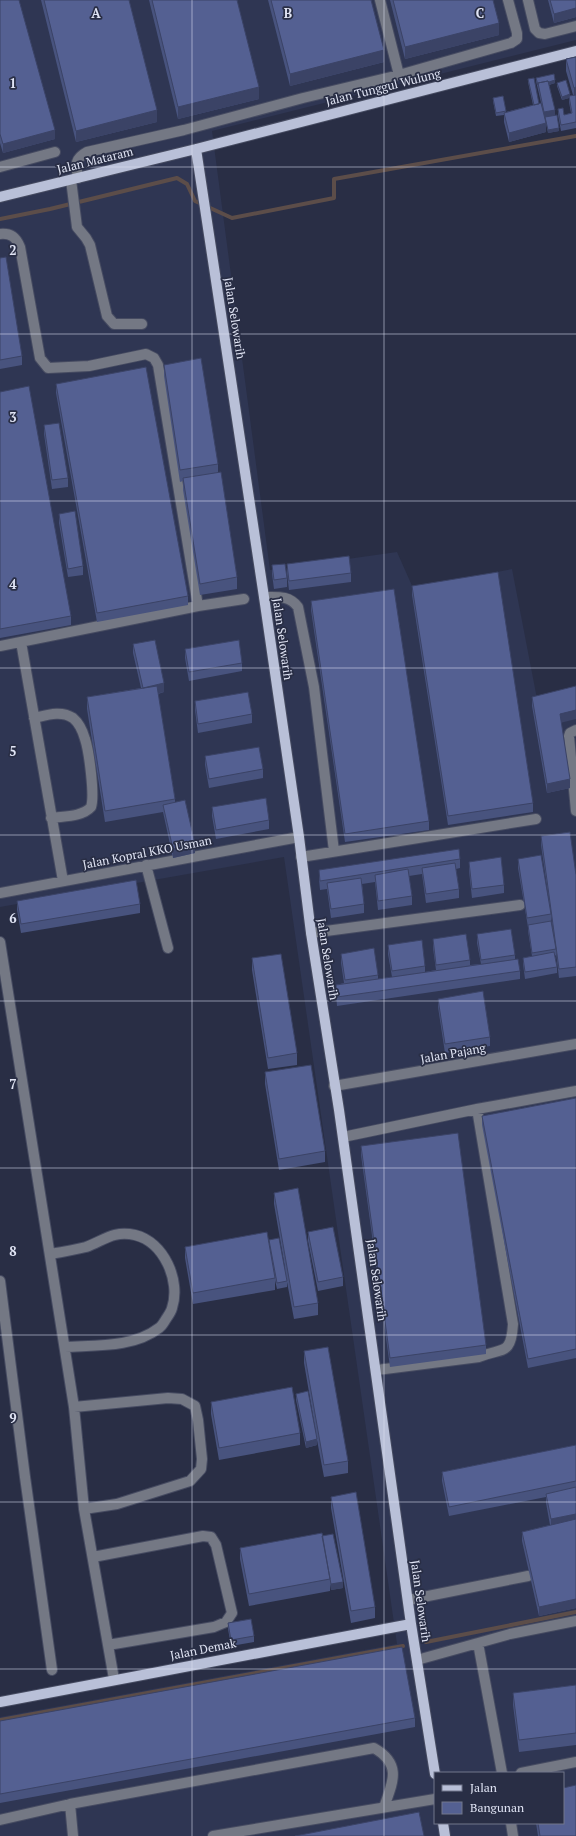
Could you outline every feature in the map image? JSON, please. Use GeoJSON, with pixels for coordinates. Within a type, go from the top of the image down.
{"type":"FeatureCollection","features":[{"type":"Feature","properties":{"kind":"main road","name":"Jalan Tunggul Wulung"},"geometry":{"type":"LineString","coordinates":[[196,148],[576,51]]}},
{"type":"Feature","properties":{"kind":"main road","name":"Jalan Mataram"},"geometry":{"type":"LineString","coordinates":[[0,196],[196,148]]}},
{"type":"Feature","properties":{"kind":"main road","name":"Jalan Selowarih"},"geometry":{"type":"LineString","coordinates":[[196,148],[264,597],[299,837],[310,933],[343,1137],[377,1370],[411,1624],[435,1772]]}},
{"type":"Feature","properties":{"kind":"main road","name":"Jalan Demak"},"geometry":{"type":"LineString","coordinates":[[0,1702],[114,1679],[411,1624]]}},
{"type":"Feature","properties":{"kind":"main road"},"geometry":{"type":"LineString","coordinates":[[443,1824],[445,1836]]}},
{"type":"Feature","properties":{"kind":"street"},"geometry":{"type":"LineString","coordinates":[[380,0],[399,75]]}},
{"type":"Feature","properties":{"kind":"street"},"geometry":{"type":"LineString","coordinates":[[142,324],[114,324],[107,316],[90,245],[77,227],[74,212],[74,179],[76,162],[78,158],[87,152],[184,130],[303,98],[399,75],[514,42],[517,39],[517,33],[508,0]]}},
{"type":"Feature","properties":{"kind":"street"},"geometry":{"type":"LineString","coordinates":[[528,0],[535,29],[539,34],[545,34],[576,26]]}},
{"type":"Feature","properties":{"kind":"street"},"geometry":{"type":"LineString","coordinates":[[0,167],[55,152]]}},
{"type":"Feature","properties":{"kind":"street"},"geometry":{"type":"LineString","coordinates":[[0,234],[14,236],[20,247],[40,358],[48,368],[89,366],[146,354],[154,358],[158,365],[198,606]]}},
{"type":"Feature","properties":{"kind":"street"},"geometry":{"type":"LineString","coordinates":[[264,597],[288,598],[298,607],[314,687],[334,852]]}},
{"type":"Feature","properties":{"kind":"street"},"geometry":{"type":"LineString","coordinates":[[0,646],[198,606],[244,599]]}},
{"type":"Feature","properties":{"kind":"street"},"geometry":{"type":"LineString","coordinates":[[21,642],[63,881]]}},
{"type":"Feature","properties":{"kind":"street"},"geometry":{"type":"LineString","coordinates":[[34,718],[57,713],[64,714],[73,718],[79,725],[85,740],[92,786],[91,807],[85,812],[78,814],[51,818]]}},
{"type":"Feature","properties":{"kind":"street"},"geometry":{"type":"LineString","coordinates":[[576,730],[570,733],[569,736],[576,797],[576,810]]}},
{"type":"Feature","properties":{"kind":"street"},"geometry":{"type":"LineString","coordinates":[[301,857],[536,819]]}},
{"type":"Feature","properties":{"kind":"street","name":"Jalan Kopral KKO Usman"},"geometry":{"type":"LineString","coordinates":[[0,893],[299,837]]}},
{"type":"Feature","properties":{"kind":"street"},"geometry":{"type":"LineString","coordinates":[[146,866],[168,948]]}},
{"type":"Feature","properties":{"kind":"street"},"geometry":{"type":"LineString","coordinates":[[310,933],[520,906]]}},
{"type":"Feature","properties":{"kind":"street"},"geometry":{"type":"LineString","coordinates":[[0,942],[74,1407],[84,1509],[114,1679]]}},
{"type":"Feature","properties":{"kind":"street","name":"Jalan Pajang"},"geometry":{"type":"LineString","coordinates":[[334,1086],[576,1044]]}},
{"type":"Feature","properties":{"kind":"street"},"geometry":{"type":"LineString","coordinates":[[343,1137],[476,1109],[576,1091]]}},
{"type":"Feature","properties":{"kind":"street"},"geometry":{"type":"LineString","coordinates":[[377,1370],[479,1357],[486,1354],[501,1352],[509,1345],[512,1337],[513,1324],[476,1109]]}},
{"type":"Feature","properties":{"kind":"street"},"geometry":{"type":"LineString","coordinates":[[50,1254],[87,1246],[102,1238],[116,1234],[134,1235],[148,1240],[159,1249],[168,1264],[174,1289],[172,1309],[160,1328],[140,1339],[120,1343],[65,1348]]}},
{"type":"Feature","properties":{"kind":"street"},"geometry":{"type":"LineString","coordinates":[[0,1285],[52,1670]]}},
{"type":"Feature","properties":{"kind":"street"},"geometry":{"type":"LineString","coordinates":[[74,1407],[168,1398],[182,1399],[195,1406],[202,1459],[201,1469],[190,1481],[118,1504],[84,1509]]}},
{"type":"Feature","properties":{"kind":"street"},"geometry":{"type":"LineString","coordinates":[[93,1557],[203,1536],[211,1537],[216,1545],[232,1613],[226,1622],[214,1627],[108,1645]]}},
{"type":"Feature","properties":{"kind":"street"},"geometry":{"type":"LineString","coordinates":[[408,1600],[528,1576]]}},
{"type":"Feature","properties":{"kind":"street"},"geometry":{"type":"LineString","coordinates":[[417,1660],[510,1634],[576,1621]]}},
{"type":"Feature","properties":{"kind":"street"},"geometry":{"type":"LineString","coordinates":[[478,1643],[502,1772]]}},
{"type":"Feature","properties":{"kind":"street"},"geometry":{"type":"LineString","coordinates":[[0,1820],[70,1804],[374,1748],[385,1754],[392,1764],[393,1782],[384,1807]]}},
{"type":"Feature","properties":{"kind":"street"},"geometry":{"type":"LineString","coordinates":[[526,1772],[576,1762]]}},
{"type":"Feature","properties":{"kind":"street"},"geometry":{"type":"LineString","coordinates":[[213,1836],[434,1799]]}},
{"type":"Feature","properties":{"kind":"street"},"geometry":{"type":"LineString","coordinates":[[70,1804],[74,1836]]}},
{"type":"Feature","properties":{"kind":"street"},"geometry":{"type":"LineString","coordinates":[[511,1824],[513,1836]]}},
{"type":"Feature","properties":{"kind":"shaded area"},"geometry":{"type":"Polygon","coordinates":[[[0,0],[576,0],[576,40],[212,131],[270,570],[397,552],[413,588],[512,569],[538,704],[576,695],[576,1836],[0,1836],[0,1717],[397,1644],[284,857],[0,907],[0,0]]]}},
{"type":"Feature","properties":{"kind":"building"},"geometry":{"type":"Polygon","coordinates":[[[0,0],[19,0],[55,130],[3,144],[0,134],[0,0]]]}},
{"type":"Feature","properties":{"kind":"building"},"geometry":{"type":"Polygon","coordinates":[[[44,0],[129,0],[157,110],[76,131],[44,0]]]}},
{"type":"Feature","properties":{"kind":"building"},"geometry":{"type":"Polygon","coordinates":[[[152,0],[237,0],[259,87],[178,107],[152,0]]]}},
{"type":"Feature","properties":{"kind":"building"},"geometry":{"type":"Polygon","coordinates":[[[271,0],[371,0],[384,50],[290,74],[271,0]]]}},
{"type":"Feature","properties":{"kind":"building"},"geometry":{"type":"Polygon","coordinates":[[[393,0],[493,0],[499,23],[405,47],[393,0]]]}},
{"type":"Feature","properties":{"kind":"building"},"geometry":{"type":"Polygon","coordinates":[[[550,0],[576,0],[576,8],[554,14],[550,0]]]}},
{"type":"Feature","properties":{"kind":"building"},"geometry":{"type":"Polygon","coordinates":[[[576,57],[576,87],[574,88],[566,59],[576,57]]]}},
{"type":"Feature","properties":{"kind":"building"},"geometry":{"type":"Polygon","coordinates":[[[554,74],[555,80],[538,83],[538,85],[536,78],[554,74]]]}},
{"type":"Feature","properties":{"kind":"building"},"geometry":{"type":"Polygon","coordinates":[[[534,78],[539,104],[534,105],[528,79],[534,78]]]}},
{"type":"Feature","properties":{"kind":"building"},"geometry":{"type":"Polygon","coordinates":[[[566,80],[570,94],[562,97],[557,83],[566,80]]]}},
{"type":"Feature","properties":{"kind":"building"},"geometry":{"type":"Polygon","coordinates":[[[548,81],[555,110],[544,112],[538,83],[548,81]]]}},
{"type":"Feature","properties":{"kind":"building"},"geometry":{"type":"Polygon","coordinates":[[[576,95],[576,122],[561,125],[558,109],[563,108],[564,115],[572,113],[569,96],[576,95]]]}},
{"type":"Feature","properties":{"kind":"building"},"geometry":{"type":"Polygon","coordinates":[[[503,96],[506,111],[496,113],[493,98],[503,96]]]}},
{"type":"Feature","properties":{"kind":"building"},"geometry":{"type":"Polygon","coordinates":[[[541,103],[546,123],[509,133],[504,113],[541,103]]]}},
{"type":"Feature","properties":{"kind":"building"},"geometry":{"type":"Polygon","coordinates":[[[557,115],[559,128],[548,130],[545,117],[557,115]]]}},
{"type":"Feature","properties":{"kind":"building"},"geometry":{"type":"Polygon","coordinates":[[[6,257],[22,356],[0,360],[0,258],[6,257]]]}},
{"type":"Feature","properties":{"kind":"building"},"geometry":{"type":"Polygon","coordinates":[[[201,358],[218,464],[180,470],[164,365],[201,358]]]}},
{"type":"Feature","properties":{"kind":"building"},"geometry":{"type":"Polygon","coordinates":[[[146,367],[188,596],[97,613],[56,384],[146,367]]]}},
{"type":"Feature","properties":{"kind":"building"},"geometry":{"type":"Polygon","coordinates":[[[29,386],[71,616],[0,629],[0,392],[29,386]]]}},
{"type":"Feature","properties":{"kind":"building"},"geometry":{"type":"Polygon","coordinates":[[[59,423],[68,478],[52,480],[44,425],[59,423]]]}},
{"type":"Feature","properties":{"kind":"building"},"geometry":{"type":"Polygon","coordinates":[[[221,472],[237,577],[200,584],[183,478],[221,472]]]}},
{"type":"Feature","properties":{"kind":"building"},"geometry":{"type":"Polygon","coordinates":[[[75,511],[83,566],[68,569],[59,514],[75,511]]]}},
{"type":"Feature","properties":{"kind":"building"},"geometry":{"type":"Polygon","coordinates":[[[349,556],[351,573],[289,581],[287,564],[349,556]]]}},
{"type":"Feature","properties":{"kind":"building"},"geometry":{"type":"Polygon","coordinates":[[[285,564],[287,578],[274,580],[272,565],[285,564]]]}},
{"type":"Feature","properties":{"kind":"building"},"geometry":{"type":"Polygon","coordinates":[[[498,572],[533,803],[448,816],[412,586],[498,572]]]}},
{"type":"Feature","properties":{"kind":"building"},"geometry":{"type":"Polygon","coordinates":[[[394,589],[429,821],[345,834],[311,601],[394,589]]]}},
{"type":"Feature","properties":{"kind":"building"},"geometry":{"type":"Polygon","coordinates":[[[155,640],[164,683],[143,688],[133,644],[155,640]]]}},
{"type":"Feature","properties":{"kind":"building"},"geometry":{"type":"Polygon","coordinates":[[[239,640],[242,663],[189,672],[185,649],[239,640]]]}},
{"type":"Feature","properties":{"kind":"building"},"geometry":{"type":"Polygon","coordinates":[[[157,686],[175,799],[105,811],[87,697],[157,686]]]}},
{"type":"Feature","properties":{"kind":"building"},"geometry":{"type":"Polygon","coordinates":[[[576,686],[576,710],[560,714],[570,779],[547,784],[532,697],[576,686]]]}},
{"type":"Feature","properties":{"kind":"building"},"geometry":{"type":"Polygon","coordinates":[[[248,692],[252,714],[198,724],[195,701],[248,692]]]}},
{"type":"Feature","properties":{"kind":"building"},"geometry":{"type":"Polygon","coordinates":[[[259,747],[263,769],[209,779],[205,756],[259,747]]]}},
{"type":"Feature","properties":{"kind":"building"},"geometry":{"type":"Polygon","coordinates":[[[266,798],[269,820],[216,830],[212,807],[266,798]]]}},
{"type":"Feature","properties":{"kind":"building"},"geometry":{"type":"Polygon","coordinates":[[[185,800],[195,844],[173,849],[163,805],[185,800]]]}},
{"type":"Feature","properties":{"kind":"building"},"geometry":{"type":"Polygon","coordinates":[[[570,832],[576,875],[576,967],[559,969],[541,836],[570,832]]]}},
{"type":"Feature","properties":{"kind":"building"},"geometry":{"type":"Polygon","coordinates":[[[459,849],[460,859],[320,881],[319,870],[459,849]]]}},
{"type":"Feature","properties":{"kind":"building"},"geometry":{"type":"Polygon","coordinates":[[[541,855],[551,914],[527,918],[518,859],[541,855]]]}},
{"type":"Feature","properties":{"kind":"building"},"geometry":{"type":"Polygon","coordinates":[[[501,857],[504,885],[472,889],[469,862],[501,857]]]}},
{"type":"Feature","properties":{"kind":"building"},"geometry":{"type":"Polygon","coordinates":[[[455,863],[459,889],[426,894],[422,868],[455,863]]]}},
{"type":"Feature","properties":{"kind":"building"},"geometry":{"type":"Polygon","coordinates":[[[408,869],[412,896],[378,901],[375,875],[408,869]]]}},
{"type":"Feature","properties":{"kind":"building"},"geometry":{"type":"Polygon","coordinates":[[[361,878],[364,904],[331,909],[327,883],[361,878]]]}},
{"type":"Feature","properties":{"kind":"building"},"geometry":{"type":"Polygon","coordinates":[[[136,880],[140,904],[21,924],[17,901],[136,880]]]}},
{"type":"Feature","properties":{"kind":"building"},"geometry":{"type":"Polygon","coordinates":[[[551,921],[556,949],[532,953],[528,925],[551,921]]]}},
{"type":"Feature","properties":{"kind":"building"},"geometry":{"type":"Polygon","coordinates":[[[511,929],[515,955],[481,960],[477,934],[511,929]]]}},
{"type":"Feature","properties":{"kind":"building"},"geometry":{"type":"Polygon","coordinates":[[[466,934],[470,960],[436,965],[433,939],[466,934]]]}},
{"type":"Feature","properties":{"kind":"building"},"geometry":{"type":"Polygon","coordinates":[[[422,940],[425,966],[392,971],[388,945],[422,940]]]}},
{"type":"Feature","properties":{"kind":"building"},"geometry":{"type":"Polygon","coordinates":[[[374,948],[378,975],[345,980],[341,954],[374,948]]]}},
{"type":"Feature","properties":{"kind":"building"},"geometry":{"type":"Polygon","coordinates":[[[554,952],[557,967],[525,972],[523,958],[554,952]]]}},
{"type":"Feature","properties":{"kind":"building"},"geometry":{"type":"Polygon","coordinates":[[[281,954],[297,1053],[268,1058],[252,958],[281,954]]]}},
{"type":"Feature","properties":{"kind":"building"},"geometry":{"type":"Polygon","coordinates":[[[518,959],[520,971],[337,997],[336,985],[518,959]]]}},
{"type":"Feature","properties":{"kind":"building"},"geometry":{"type":"Polygon","coordinates":[[[483,991],[490,1037],[445,1044],[438,999],[483,991]]]}},
{"type":"Feature","properties":{"kind":"building"},"geometry":{"type":"Polygon","coordinates":[[[311,1065],[325,1151],[279,1159],[265,1072],[311,1065]]]}},
{"type":"Feature","properties":{"kind":"building"},"geometry":{"type":"Polygon","coordinates":[[[576,1098],[576,1349],[528,1359],[482,1116],[576,1098]]]}},
{"type":"Feature","properties":{"kind":"building"},"geometry":{"type":"Polygon","coordinates":[[[458,1133],[486,1345],[390,1358],[361,1146],[458,1133]]]}},
{"type":"Feature","properties":{"kind":"building"},"geometry":{"type":"Polygon","coordinates":[[[298,1188],[318,1303],[294,1307],[274,1193],[298,1188]]]}},
{"type":"Feature","properties":{"kind":"building"},"geometry":{"type":"Polygon","coordinates":[[[333,1227],[343,1277],[318,1282],[308,1232],[333,1227]]]}},
{"type":"Feature","properties":{"kind":"building"},"geometry":{"type":"Polygon","coordinates":[[[267,1232],[275,1278],[193,1293],[185,1247],[267,1232]]]}},
{"type":"Feature","properties":{"kind":"building"},"geometry":{"type":"Polygon","coordinates":[[[279,1238],[287,1281],[277,1283],[269,1240],[279,1238]]]}},
{"type":"Feature","properties":{"kind":"building"},"geometry":{"type":"Polygon","coordinates":[[[328,1347],[348,1461],[324,1465],[304,1351],[328,1347]]]}},
{"type":"Feature","properties":{"kind":"building"},"geometry":{"type":"Polygon","coordinates":[[[292,1387],[300,1433],[219,1448],[211,1402],[292,1387]]]}},
{"type":"Feature","properties":{"kind":"building"},"geometry":{"type":"Polygon","coordinates":[[[308,1391],[317,1439],[306,1442],[296,1394],[308,1391]]]}},
{"type":"Feature","properties":{"kind":"building"},"geometry":{"type":"Polygon","coordinates":[[[576,1445],[576,1481],[449,1507],[442,1472],[576,1445]]]}},
{"type":"Feature","properties":{"kind":"building"},"geometry":{"type":"Polygon","coordinates":[[[576,1487],[576,1514],[551,1519],[546,1494],[576,1487]]]}},
{"type":"Feature","properties":{"kind":"building"},"geometry":{"type":"Polygon","coordinates":[[[356,1492],[375,1607],[351,1611],[331,1497],[356,1492]]]}},
{"type":"Feature","properties":{"kind":"building"},"geometry":{"type":"Polygon","coordinates":[[[576,1519],[576,1599],[539,1607],[522,1532],[576,1519]]]}},
{"type":"Feature","properties":{"kind":"building"},"geometry":{"type":"Polygon","coordinates":[[[322,1533],[330,1579],[249,1594],[240,1548],[322,1533]]]}},
{"type":"Feature","properties":{"kind":"building"},"geometry":{"type":"Polygon","coordinates":[[[333,1534],[343,1582],[331,1584],[322,1536],[333,1534]]]}},
{"type":"Feature","properties":{"kind":"building"},"geometry":{"type":"Polygon","coordinates":[[[251,1619],[254,1636],[231,1640],[228,1623],[251,1619]]]}},
{"type":"Feature","properties":{"kind":"building"},"geometry":{"type":"Polygon","coordinates":[[[402,1647],[415,1718],[0,1794],[0,1721],[402,1647]]]}},
{"type":"Feature","properties":{"kind":"building"},"geometry":{"type":"Polygon","coordinates":[[[576,1685],[576,1733],[519,1740],[513,1693],[576,1685]]]}},
{"type":"Feature","properties":{"kind":"building"},"geometry":{"type":"Polygon","coordinates":[[[576,1785],[576,1836],[540,1836],[538,1824],[564,1824],[564,1788],[576,1785]]]}},
{"type":"Feature","properties":{"kind":"building"},"geometry":{"type":"Polygon","coordinates":[[[419,1812],[424,1836],[295,1836],[419,1812]]]}},
{"type":"Feature","properties":{"kind":"waterway"},"geometry":{"type":"LineString","coordinates":[[0,219],[50,209],[177,178],[187,184],[195,201],[232,218],[334,198],[334,179],[576,136]]}},
{"type":"Feature","properties":{"kind":"waterway"},"geometry":{"type":"LineString","coordinates":[[426,1642],[576,1612]]}},
{"type":"Feature","properties":{"kind":"waterway"},"geometry":{"type":"LineString","coordinates":[[0,1720],[403,1646]]}}]}
